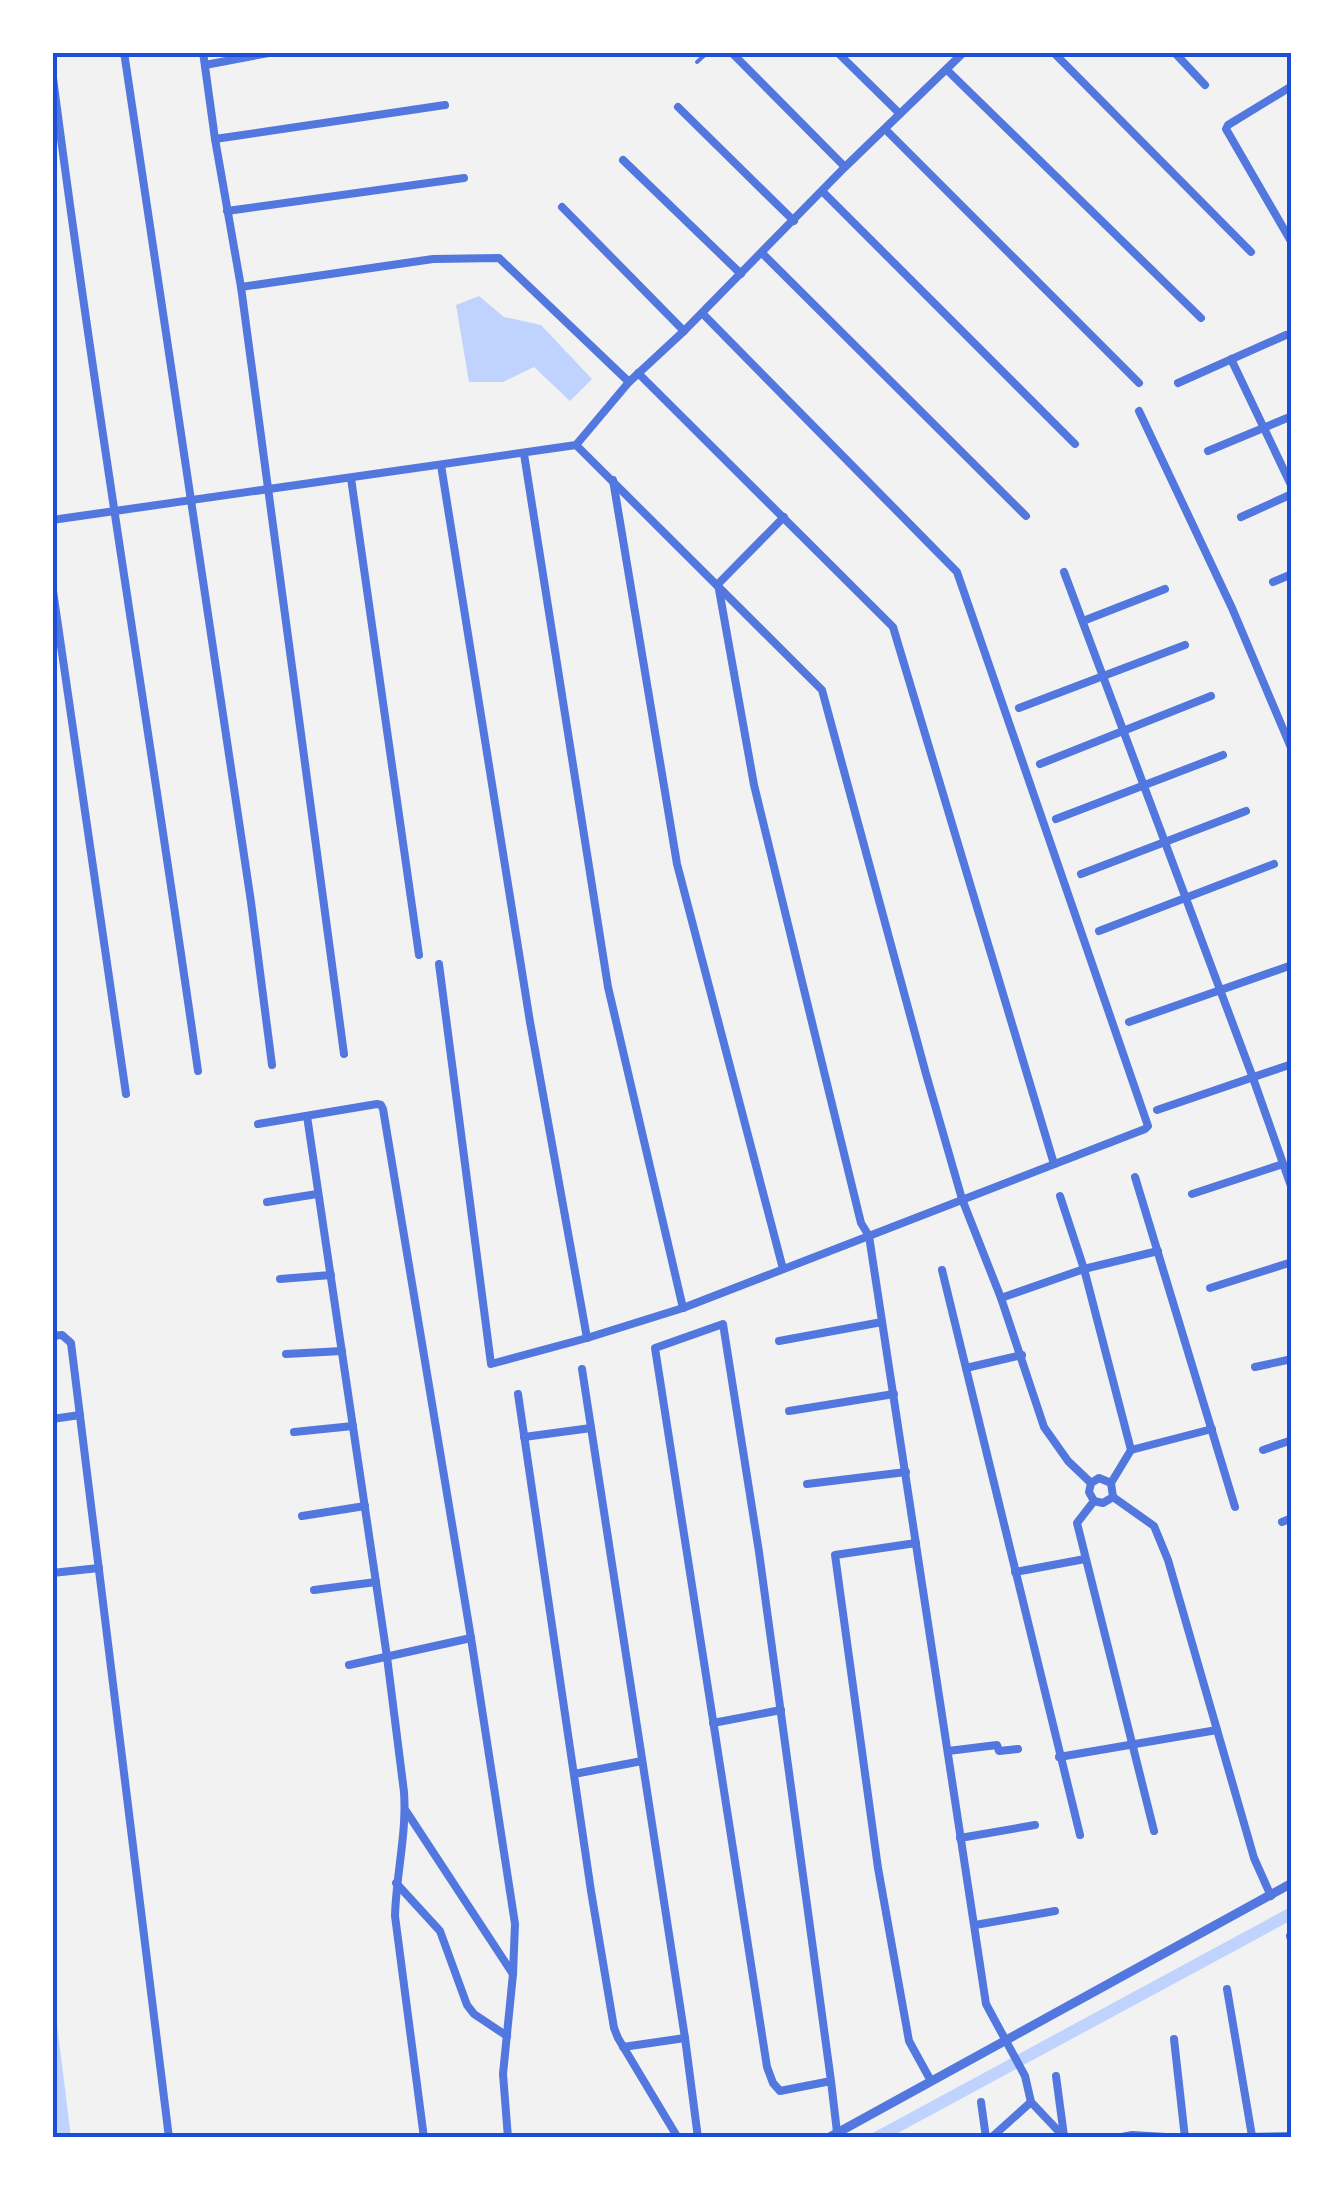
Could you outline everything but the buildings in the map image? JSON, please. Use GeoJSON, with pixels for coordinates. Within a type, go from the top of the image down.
{"type":"FeatureCollection","features":[{"type":"Feature","properties":{"kind":"street"},"geometry":{"type":"LineString","coordinates":[[124,52],[252,902],[272,1065]]}},
{"type":"Feature","properties":{"kind":"street"},"geometry":{"type":"LineString","coordinates":[[203,52],[240,287],[344,1054]]}},
{"type":"Feature","properties":{"kind":"street"},"geometry":{"type":"LineString","coordinates":[[205,64],[274,52]]}},
{"type":"Feature","properties":{"kind":"street"},"geometry":{"type":"LineString","coordinates":[[838,52],[900,114]]}},
{"type":"Feature","properties":{"kind":"street"},"geometry":{"type":"LineString","coordinates":[[1053,52],[1251,252]]}},
{"type":"Feature","properties":{"kind":"street"},"geometry":{"type":"LineString","coordinates":[[1174,52],[1205,85]]}},
{"type":"Feature","properties":{"kind":"street"},"geometry":{"type":"LineString","coordinates":[[733,54],[844,167]]}},
{"type":"Feature","properties":{"kind":"street"},"geometry":{"type":"LineString","coordinates":[[52,520],[576,445],[629,382],[702,314],[958,55]]}},
{"type":"Feature","properties":{"kind":"street"},"geometry":{"type":"LineString","coordinates":[[947,70],[1201,318]]}},
{"type":"Feature","properties":{"kind":"street"},"geometry":{"type":"LineString","coordinates":[[53,78],[198,1070]]}},
{"type":"Feature","properties":{"kind":"street"},"geometry":{"type":"LineString","coordinates":[[1292,102],[1288,88],[1226,129],[1292,243]]}},
{"type":"Feature","properties":{"kind":"street"},"geometry":{"type":"LineString","coordinates":[[215,139],[445,105]]}},
{"type":"Feature","properties":{"kind":"street"},"geometry":{"type":"LineString","coordinates":[[678,107],[794,220]]}},
{"type":"Feature","properties":{"kind":"street"},"geometry":{"type":"LineString","coordinates":[[885,129],[1138,383]]}},
{"type":"Feature","properties":{"kind":"street"},"geometry":{"type":"LineString","coordinates":[[623,160],[741,274]]}},
{"type":"Feature","properties":{"kind":"street"},"geometry":{"type":"LineString","coordinates":[[227,211],[464,178]]}},
{"type":"Feature","properties":{"kind":"street"},"geometry":{"type":"LineString","coordinates":[[822,191],[1075,444]]}},
{"type":"Feature","properties":{"kind":"street"},"geometry":{"type":"LineString","coordinates":[[562,207],[684,331]]}},
{"type":"Feature","properties":{"kind":"street"},"geometry":{"type":"LineString","coordinates":[[762,253],[1026,516]]}},
{"type":"Feature","properties":{"kind":"street"},"geometry":{"type":"LineString","coordinates":[[240,287],[434,259],[499,258],[629,382]]}},
{"type":"Feature","properties":{"kind":"street"},"geometry":{"type":"LineString","coordinates":[[438,964],[491,1364],[683,1308],[1148,1127],[957,572],[702,314]]}},
{"type":"Feature","properties":{"kind":"street"},"geometry":{"type":"LineString","coordinates":[[1178,383],[1286,335]]}},
{"type":"Feature","properties":{"kind":"street"},"geometry":{"type":"LineString","coordinates":[[1231,359],[1292,491],[1241,517]]}},
{"type":"Feature","properties":{"kind":"street"},"geometry":{"type":"LineString","coordinates":[[638,373],[893,628],[1054,1164]]}},
{"type":"Feature","properties":{"kind":"street"},"geometry":{"type":"LineString","coordinates":[[1139,411],[1232,608],[1292,750]]}},
{"type":"Feature","properties":{"kind":"street"},"geometry":{"type":"LineString","coordinates":[[1208,451],[1292,416]]}},
{"type":"Feature","properties":{"kind":"street"},"geometry":{"type":"LineString","coordinates":[[576,445],[822,690],[962,1199],[1022,1355],[1044,1427],[1068,1461],[1091,1483]]}},
{"type":"Feature","properties":{"kind":"street"},"geometry":{"type":"LineString","coordinates":[[524,454],[608,987],[683,1308]]}},
{"type":"Feature","properties":{"kind":"street"},"geometry":{"type":"LineString","coordinates":[[441,465],[530,1022],[587,1338]]}},
{"type":"Feature","properties":{"kind":"street"},"geometry":{"type":"LineString","coordinates":[[351,478],[419,954]]}},
{"type":"Feature","properties":{"kind":"street"},"geometry":{"type":"LineString","coordinates":[[612,480],[677,864],[783,1268]]}},
{"type":"Feature","properties":{"kind":"street"},"geometry":{"type":"LineString","coordinates":[[718,584],[784,517]]}},
{"type":"Feature","properties":{"kind":"street"},"geometry":{"type":"LineString","coordinates":[[1064,572],[1292,1188]]}},
{"type":"Feature","properties":{"kind":"street"},"geometry":{"type":"LineString","coordinates":[[1273,582],[1292,574]]}},
{"type":"Feature","properties":{"kind":"street"},"geometry":{"type":"LineString","coordinates":[[52,584],[126,1094]]}},
{"type":"Feature","properties":{"kind":"street"},"geometry":{"type":"LineString","coordinates":[[718,584],[754,785],[861,1223],[869,1236],[986,2004],[1026,2076],[1031,2102],[1064,2137]]}},
{"type":"Feature","properties":{"kind":"street"},"geometry":{"type":"LineString","coordinates":[[1083,621],[1165,589]]}},
{"type":"Feature","properties":{"kind":"street"},"geometry":{"type":"LineString","coordinates":[[1019,708],[1185,645]]}},
{"type":"Feature","properties":{"kind":"street"},"geometry":{"type":"LineString","coordinates":[[1040,764],[1211,696]]}},
{"type":"Feature","properties":{"kind":"street"},"geometry":{"type":"LineString","coordinates":[[1056,819],[1223,756]]}},
{"type":"Feature","properties":{"kind":"street"},"geometry":{"type":"LineString","coordinates":[[1081,874],[1246,811]]}},
{"type":"Feature","properties":{"kind":"street"},"geometry":{"type":"LineString","coordinates":[[1099,931],[1274,864]]}},
{"type":"Feature","properties":{"kind":"street"},"geometry":{"type":"LineString","coordinates":[[1129,1022],[1292,965]]}},
{"type":"Feature","properties":{"kind":"street"},"geometry":{"type":"LineString","coordinates":[[1157,1110],[1292,1064]]}},
{"type":"Feature","properties":{"kind":"street"},"geometry":{"type":"LineString","coordinates":[[258,1124],[381,1105],[384,1109],[515,1924],[514,1974],[502,2074],[508,2138]]}},
{"type":"Feature","properties":{"kind":"street"},"geometry":{"type":"LineString","coordinates":[[307,1116],[388,1657],[405,1808],[396,1883],[396,1934],[424,2138]]}},
{"type":"Feature","properties":{"kind":"street"},"geometry":{"type":"LineString","coordinates":[[1192,1194],[1283,1164]]}},
{"type":"Feature","properties":{"kind":"street"},"geometry":{"type":"LineString","coordinates":[[1134,1178],[1236,1507]]}},
{"type":"Feature","properties":{"kind":"street"},"geometry":{"type":"LineString","coordinates":[[267,1202],[318,1194]]}},
{"type":"Feature","properties":{"kind":"street"},"geometry":{"type":"LineString","coordinates":[[1060,1196],[1084,1269],[1131,1450]]}},
{"type":"Feature","properties":{"kind":"street"},"geometry":{"type":"LineString","coordinates":[[1001,1298],[1084,1269],[1158,1250]]}},
{"type":"Feature","properties":{"kind":"street"},"geometry":{"type":"LineString","coordinates":[[1210,1288],[1292,1262]]}},
{"type":"Feature","properties":{"kind":"street"},"geometry":{"type":"LineString","coordinates":[[942,1270],[1080,1835]]}},
{"type":"Feature","properties":{"kind":"street"},"geometry":{"type":"LineString","coordinates":[[280,1278],[330,1275]]}},
{"type":"Feature","properties":{"kind":"street"},"geometry":{"type":"LineString","coordinates":[[778,1341],[882,1322]]}},
{"type":"Feature","properties":{"kind":"street"},"geometry":{"type":"LineString","coordinates":[[832,2081],[780,2091],[767,2067],[655,1348],[722,1324],[760,1552],[832,2081],[833,2135],[1007,2045],[1292,1883]]}},
{"type":"Feature","properties":{"kind":"street"},"geometry":{"type":"LineString","coordinates":[[52,1336],[62,1336],[71,1343],[169,2138]]}},
{"type":"Feature","properties":{"kind":"street"},"geometry":{"type":"LineString","coordinates":[[286,1354],[342,1350]]}},
{"type":"Feature","properties":{"kind":"street"},"geometry":{"type":"LineString","coordinates":[[966,1368],[1022,1355]]}},
{"type":"Feature","properties":{"kind":"street"},"geometry":{"type":"LineString","coordinates":[[1255,1367],[1292,1359]]}},
{"type":"Feature","properties":{"kind":"street"},"geometry":{"type":"LineString","coordinates":[[582,1370],[698,2138]]}},
{"type":"Feature","properties":{"kind":"street"},"geometry":{"type":"LineString","coordinates":[[518,1394],[614,2028],[678,2138]]}},
{"type":"Feature","properties":{"kind":"street"},"geometry":{"type":"LineString","coordinates":[[790,1411],[894,1394]]}},
{"type":"Feature","properties":{"kind":"street"},"geometry":{"type":"LineString","coordinates":[[52,1419],[80,1415]]}},
{"type":"Feature","properties":{"kind":"street"},"geometry":{"type":"LineString","coordinates":[[294,1432],[353,1426]]}},
{"type":"Feature","properties":{"kind":"street"},"geometry":{"type":"LineString","coordinates":[[524,1437],[591,1428]]}},
{"type":"Feature","properties":{"kind":"street"},"geometry":{"type":"LineString","coordinates":[[1212,1429],[1131,1450],[1111,1483],[1113,1498],[1154,1526],[1168,1560],[1254,1858],[1270,1896]]}},
{"type":"Feature","properties":{"kind":"street"},"geometry":{"type":"LineString","coordinates":[[1263,1450],[1292,1440]]}},
{"type":"Feature","properties":{"kind":"street"},"geometry":{"type":"LineString","coordinates":[[807,1484],[906,1472]]}},
{"type":"Feature","properties":{"kind":"street"},"geometry":{"type":"LineString","coordinates":[[1111,1483],[1099,1478],[1091,1483],[1088,1492],[1094,1501],[1104,1503],[1113,1498]]}},
{"type":"Feature","properties":{"kind":"street"},"geometry":{"type":"LineString","coordinates":[[1094,1501],[1077,1522],[1154,1831]]}},
{"type":"Feature","properties":{"kind":"street"},"geometry":{"type":"LineString","coordinates":[[302,1516],[365,1506]]}},
{"type":"Feature","properties":{"kind":"street"},"geometry":{"type":"LineString","coordinates":[[916,1542],[835,1555],[878,1868],[909,2040],[931,2081]]}},
{"type":"Feature","properties":{"kind":"street"},"geometry":{"type":"LineString","coordinates":[[1015,1572],[1085,1559]]}},
{"type":"Feature","properties":{"kind":"street"},"geometry":{"type":"LineString","coordinates":[[52,1573],[99,1568]]}},
{"type":"Feature","properties":{"kind":"street"},"geometry":{"type":"LineString","coordinates":[[314,1590],[376,1582]]}},
{"type":"Feature","properties":{"kind":"street"},"geometry":{"type":"LineString","coordinates":[[349,1665],[471,1638]]}},
{"type":"Feature","properties":{"kind":"street"},"geometry":{"type":"LineString","coordinates":[[714,1723],[781,1710]]}},
{"type":"Feature","properties":{"kind":"street"},"geometry":{"type":"LineString","coordinates":[[1059,1757],[1217,1730]]}},
{"type":"Feature","properties":{"kind":"street"},"geometry":{"type":"LineString","coordinates":[[948,1751],[996,1745],[999,1751],[1018,1749]]}},
{"type":"Feature","properties":{"kind":"street"},"geometry":{"type":"LineString","coordinates":[[574,1774],[642,1761]]}},
{"type":"Feature","properties":{"kind":"street"},"geometry":{"type":"LineString","coordinates":[[405,1808],[514,1974]]}},
{"type":"Feature","properties":{"kind":"street"},"geometry":{"type":"LineString","coordinates":[[960,1838],[1035,1824]]}},
{"type":"Feature","properties":{"kind":"street"},"geometry":{"type":"LineString","coordinates":[[396,1883],[440,1931],[467,2005],[507,2036]]}},
{"type":"Feature","properties":{"kind":"street"},"geometry":{"type":"LineString","coordinates":[[975,1924],[1055,1911]]}},
{"type":"Feature","properties":{"kind":"street"},"geometry":{"type":"LineString","coordinates":[[1227,1989],[1252,2136]]}},
{"type":"Feature","properties":{"kind":"street"},"geometry":{"type":"LineString","coordinates":[[623,2046],[685,2038]]}},
{"type":"Feature","properties":{"kind":"street"},"geometry":{"type":"LineString","coordinates":[[1174,2039],[1186,2138]]}},
{"type":"Feature","properties":{"kind":"street"},"geometry":{"type":"LineString","coordinates":[[1056,2076],[1064,2137]]}},
{"type":"Feature","properties":{"kind":"street"},"geometry":{"type":"LineString","coordinates":[[981,2102],[988,2138],[1031,2102]]}},
{"type":"Feature","properties":{"kind":"street"},"geometry":{"type":"LineString","coordinates":[[1118,2137],[1292,2136]]}},
{"type":"Feature","properties":{"kind":"lane"},"geometry":{"type":"LineString","coordinates":[[697,62],[708,52]]}},
{"type":"Feature","properties":{"kind":"water"},"geometry":{"type":"Polygon","coordinates":[[[479,296],[504,317],[541,325],[592,379],[570,401],[534,367],[503,382],[469,382],[456,305],[479,296]]]}},
{"type":"Feature","properties":{"kind":"water"},"geometry":{"type":"Polygon","coordinates":[[[53,1992],[71,2137],[53,2137],[53,1992]]]}},
{"type":"Feature","properties":{"kind":"waterway"},"geometry":{"type":"LineString","coordinates":[[876,2138],[1292,1913]]}}]}
